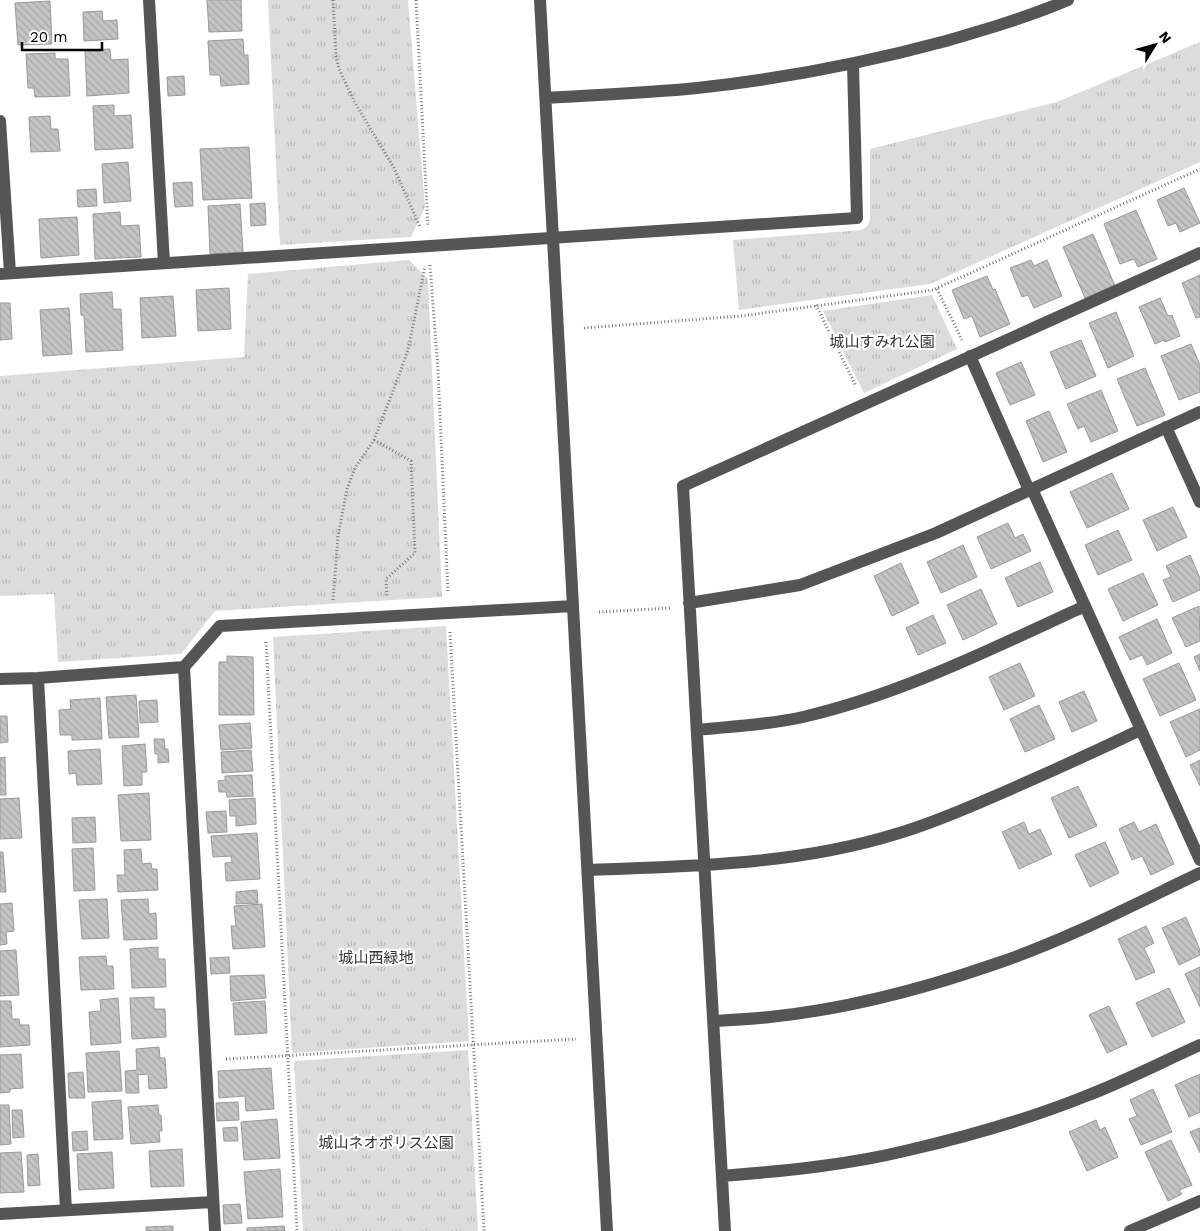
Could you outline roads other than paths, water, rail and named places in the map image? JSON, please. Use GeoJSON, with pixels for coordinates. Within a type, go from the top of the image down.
{"type":"FeatureCollection","features":[{"type":"Feature","properties":{"kind":"street"},"geometry":{"type":"LineString","coordinates":[[149,0],[164,263]]}},
{"type":"Feature","properties":{"kind":"street"},"geometry":{"type":"LineString","coordinates":[[540,0],[607,1231]]}},
{"type":"Feature","properties":{"kind":"street"},"geometry":{"type":"LineString","coordinates":[[546,98],[695,88],[800,74],[853,64],[976,32],[1068,0]]}},
{"type":"Feature","properties":{"kind":"street"},"geometry":{"type":"LineString","coordinates":[[0,121],[5,273],[857,218],[853,64]]}},
{"type":"Feature","properties":{"kind":"street"},"geometry":{"type":"LineString","coordinates":[[725,1231],[683,486],[1200,253]]}},
{"type":"Feature","properties":{"kind":"street"},"geometry":{"type":"LineString","coordinates":[[970,356],[1200,860]]}},
{"type":"Feature","properties":{"kind":"street"},"geometry":{"type":"LineString","coordinates":[[689,605],[800,585],[936,532],[1200,412]]}},
{"type":"Feature","properties":{"kind":"street"},"geometry":{"type":"LineString","coordinates":[[1166,427],[1200,502]]}},
{"type":"Feature","properties":{"kind":"street"},"geometry":{"type":"LineString","coordinates":[[0,679],[184,667],[220,626],[573,606]]}},
{"type":"Feature","properties":{"kind":"street"},"geometry":{"type":"LineString","coordinates":[[698,730],[773,723],[802,718],[860,702],[927,677],[1085,606]]}},
{"type":"Feature","properties":{"kind":"street"},"geometry":{"type":"LineString","coordinates":[[184,667],[215,1231]]}},
{"type":"Feature","properties":{"kind":"street"},"geometry":{"type":"LineString","coordinates":[[38,678],[66,1210]]}},
{"type":"Feature","properties":{"kind":"street"},"geometry":{"type":"LineString","coordinates":[[588,870],[705,866],[764,861],[826,851],[896,835],[1022,784],[1140,730]]}},
{"type":"Feature","properties":{"kind":"street"},"geometry":{"type":"LineString","coordinates":[[714,1021],[770,1017],[819,1010],[904,992],[947,980],[996,964],[1041,946],[1200,874]]}},
{"type":"Feature","properties":{"kind":"street"},"geometry":{"type":"LineString","coordinates":[[722,1176],[812,1167],[859,1160],[908,1151],[955,1139],[1005,1125],[1085,1096],[1200,1045]]}},
{"type":"Feature","properties":{"kind":"street"},"geometry":{"type":"LineString","coordinates":[[1130,1231],[1200,1201]]}},
{"type":"Feature","properties":{"kind":"street"},"geometry":{"type":"LineString","coordinates":[[0,1214],[213,1202]]}},
{"type":"Feature","properties":{"kind":"park label","name":"城山すみれ公園"},"geometry":{"type":"Point","coordinates":[882,342]}},
{"type":"Feature","properties":{"kind":"park label","name":"城山西緑地"},"geometry":{"type":"Point","coordinates":[376,958]}},
{"type":"Feature","properties":{"kind":"park label","name":"城山ネオポリス公園"},"geometry":{"type":"Point","coordinates":[386,1143]}}]}
